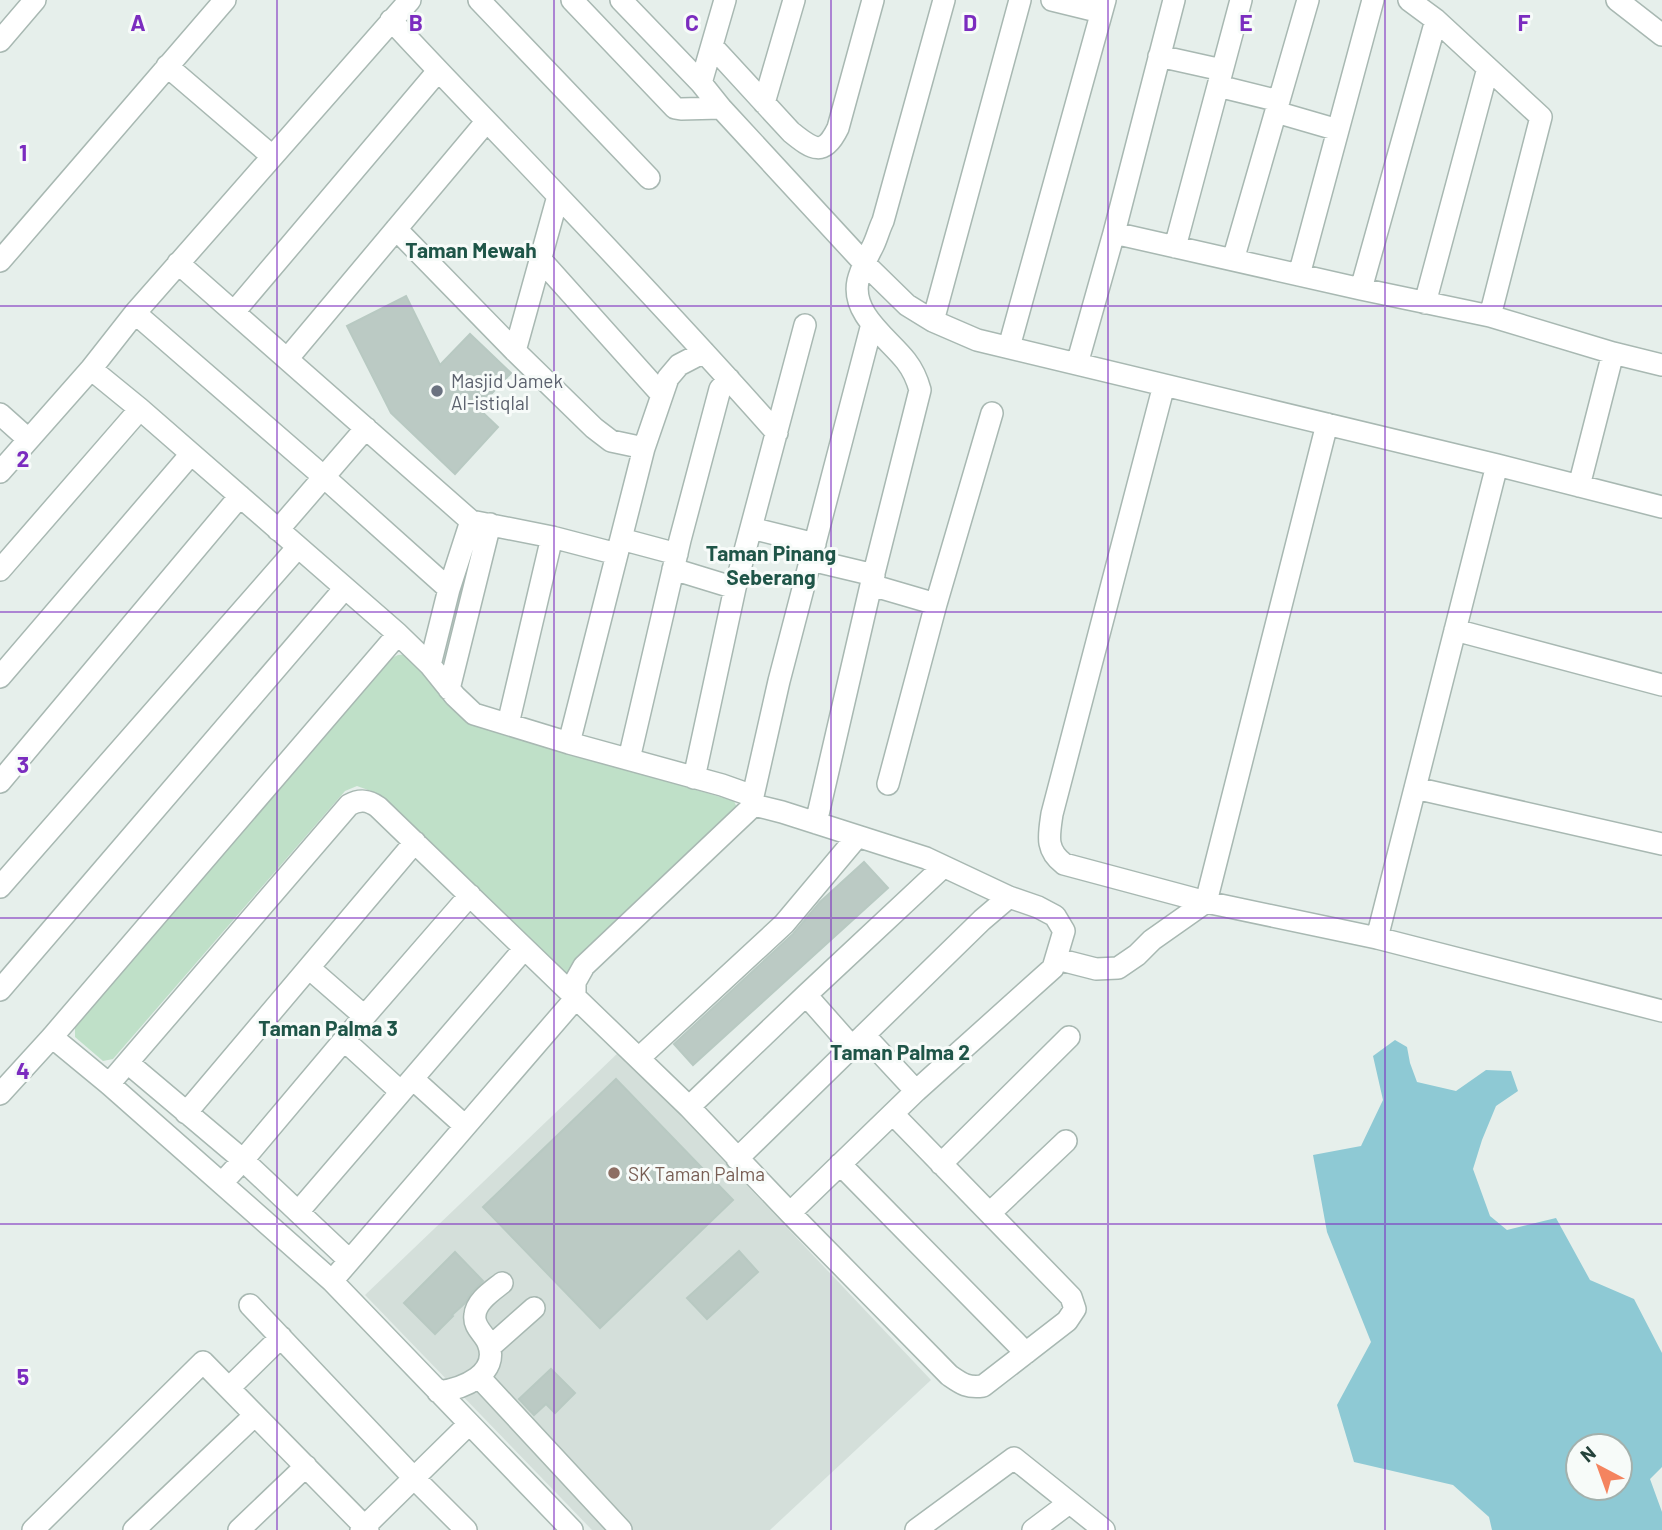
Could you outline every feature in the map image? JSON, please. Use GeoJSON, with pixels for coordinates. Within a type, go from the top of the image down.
{"type":"FeatureCollection","features":[{"type":"Feature","properties":{"kind":"street"},"geometry":{"type":"LineString","coordinates":[[0,41],[35,0]]}},
{"type":"Feature","properties":{"kind":"street"},"geometry":{"type":"LineString","coordinates":[[0,261],[225,0]]}},
{"type":"Feature","properties":{"kind":"street"},"geometry":{"type":"LineString","coordinates":[[0,472],[91,369],[178,263],[410,0]]}},
{"type":"Feature","properties":{"kind":"street"},"geometry":{"type":"LineString","coordinates":[[479,0],[649,178]]}},
{"type":"Feature","properties":{"kind":"street"},"geometry":{"type":"LineString","coordinates":[[572,0],[675,108],[721,108]]}},
{"type":"Feature","properties":{"kind":"street"},"geometry":{"type":"LineString","coordinates":[[701,83],[725,0]]}},
{"type":"Feature","properties":{"kind":"street"},"geometry":{"type":"LineString","coordinates":[[764,103],[794,0]]}},
{"type":"Feature","properties":{"kind":"street"},"geometry":{"type":"LineString","coordinates":[[712,46],[791,132],[816,148],[827,145],[838,128],[873,0]]}},
{"type":"Feature","properties":{"kind":"street"},"geometry":{"type":"LineString","coordinates":[[816,823],[872,580],[920,390],[914,372],[872,324],[860,306],[857,284],[883,221],[944,0]]}},
{"type":"Feature","properties":{"kind":"street"},"geometry":{"type":"LineString","coordinates":[[933,321],[1020,0]]}},
{"type":"Feature","properties":{"kind":"street"},"geometry":{"type":"LineString","coordinates":[[1009,347],[1103,6],[1052,0]]}},
{"type":"Feature","properties":{"kind":"street"},"geometry":{"type":"LineString","coordinates":[[1077,364],[1174,0]]}},
{"type":"Feature","properties":{"kind":"street"},"geometry":{"type":"LineString","coordinates":[[1175,247],[1241,0]]}},
{"type":"Feature","properties":{"kind":"street"},"geometry":{"type":"LineString","coordinates":[[1233,260],[1308,0]]}},
{"type":"Feature","properties":{"kind":"street"},"geometry":{"type":"LineString","coordinates":[[1299,275],[1373,0]]}},
{"type":"Feature","properties":{"kind":"street"},"geometry":{"type":"LineString","coordinates":[[1409,0],[1436,20],[1542,117],[1490,316]]}},
{"type":"Feature","properties":{"kind":"street"},"geometry":{"type":"LineString","coordinates":[[1617,0],[1661,30]]}},
{"type":"Feature","properties":{"kind":"street"},"geometry":{"type":"LineString","coordinates":[[634,4],[721,108],[864,263],[907,305],[933,321],[977,340],[1662,507]]}},
{"type":"Feature","properties":{"kind":"street"},"geometry":{"type":"LineString","coordinates":[[391,20],[777,433]]}},
{"type":"Feature","properties":{"kind":"street"},"geometry":{"type":"LineString","coordinates":[[1361,289],[1436,20]]}},
{"type":"Feature","properties":{"kind":"street"},"geometry":{"type":"LineString","coordinates":[[1159,56],[1220,78],[1278,106],[1338,130]]}},
{"type":"Feature","properties":{"kind":"street"},"geometry":{"type":"LineString","coordinates":[[167,66],[272,156]]}},
{"type":"Feature","properties":{"kind":"street"},"geometry":{"type":"LineString","coordinates":[[1425,303],[1488,68]]}},
{"type":"Feature","properties":{"kind":"street"},"geometry":{"type":"LineString","coordinates":[[234,312],[438,72]]}},
{"type":"Feature","properties":{"kind":"street"},"geometry":{"type":"LineString","coordinates":[[288,358],[486,122]]}},
{"type":"Feature","properties":{"kind":"street"},"geometry":{"type":"LineString","coordinates":[[515,351],[558,196]]}},
{"type":"Feature","properties":{"kind":"street"},"geometry":{"type":"LineString","coordinates":[[397,229],[579,414],[611,441],[644,448]]}},
{"type":"Feature","properties":{"kind":"street"},"geometry":{"type":"LineString","coordinates":[[1114,233],[1490,316],[1662,365]]}},
{"type":"Feature","properties":{"kind":"street"},"geometry":{"type":"LineString","coordinates":[[541,260],[662,395]]}},
{"type":"Feature","properties":{"kind":"street"},"geometry":{"type":"LineString","coordinates":[[178,263],[366,428],[480,522],[552,537],[619,546],[675,561],[736,588]]}},
{"type":"Feature","properties":{"kind":"street"},"geometry":{"type":"LineString","coordinates":[[135,313],[449,589]]}},
{"type":"Feature","properties":{"kind":"street"},"geometry":{"type":"LineString","coordinates":[[332,1281],[575,999],[575,982],[584,965],[754,801],[779,681],[872,324]]}},
{"type":"Feature","properties":{"kind":"street"},"geometry":{"type":"LineString","coordinates":[[694,778],[736,588],[805,325]]}},
{"type":"Feature","properties":{"kind":"street"},"geometry":{"type":"LineString","coordinates":[[569,743],[644,448],[662,395],[673,371],[704,352]]}},
{"type":"Feature","properties":{"kind":"street"},"geometry":{"type":"LineString","coordinates":[[1579,486],[1614,353]]}},
{"type":"Feature","properties":{"kind":"street"},"geometry":{"type":"LineString","coordinates":[[91,369],[398,634],[474,714],[694,778],[816,823],[926,858],[1055,916],[1064,931],[1053,968],[916,1091],[790,1213]]}},
{"type":"Feature","properties":{"kind":"street"},"geometry":{"type":"LineString","coordinates":[[629,759],[675,561],[720,389],[729,379]]}},
{"type":"Feature","properties":{"kind":"street"},"geometry":{"type":"LineString","coordinates":[[1164,384],[1052,814],[1049,837],[1051,850],[1057,859],[1064,864],[1206,902],[1377,938],[1662,1011]]}},
{"type":"Feature","properties":{"kind":"street"},"geometry":{"type":"LineString","coordinates":[[0,570],[140,409]]}},
{"type":"Feature","properties":{"kind":"street"},"geometry":{"type":"LineString","coordinates":[[888,784],[936,604],[992,413]]}},
{"type":"Feature","properties":{"kind":"street"},"geometry":{"type":"LineString","coordinates":[[0,414],[28,439]]}},
{"type":"Feature","properties":{"kind":"street"},"geometry":{"type":"LineString","coordinates":[[1057,959],[1096,969],[1118,968],[1206,902],[1327,424]]}},
{"type":"Feature","properties":{"kind":"street"},"geometry":{"type":"LineString","coordinates":[[278,530],[366,428]]}},
{"type":"Feature","properties":{"kind":"street"},"geometry":{"type":"LineString","coordinates":[[0,677],[191,454]]}},
{"type":"Feature","properties":{"kind":"street"},"geometry":{"type":"LineString","coordinates":[[1377,938],[1497,465]]}},
{"type":"Feature","properties":{"kind":"street"},"geometry":{"type":"LineString","coordinates":[[0,782],[240,496]]}},
{"type":"Feature","properties":{"kind":"street"},"geometry":{"type":"LineString","coordinates":[[430,665],[449,589],[480,522]]}},
{"type":"Feature","properties":{"kind":"street"},"geometry":{"type":"LineString","coordinates":[[449,689],[480,522]]}},
{"type":"Feature","properties":{"kind":"street"},"geometry":{"type":"LineString","coordinates":[[751,528],[813,552],[872,580],[936,604]]}},
{"type":"Feature","properties":{"kind":"street"},"geometry":{"type":"LineString","coordinates":[[508,724],[552,537]]}},
{"type":"Feature","properties":{"kind":"street"},"geometry":{"type":"LineString","coordinates":[[0,887],[298,547]]}},
{"type":"Feature","properties":{"kind":"street"},"geometry":{"type":"LineString","coordinates":[[0,990],[345,588]]}},
{"type":"Feature","properties":{"kind":"street"},"geometry":{"type":"LineString","coordinates":[[1455,630],[1662,685]]}},
{"type":"Feature","properties":{"kind":"street"},"geometry":{"type":"LineString","coordinates":[[0,1094],[398,634]]}},
{"type":"Feature","properties":{"kind":"street"},"geometry":{"type":"LineString","coordinates":[[1415,788],[1662,844]]}},
{"type":"Feature","properties":{"kind":"street"},"geometry":{"type":"LineString","coordinates":[[109,1084],[349,805],[358,800],[369,801],[378,807],[639,1058],[949,1375],[962,1384],[983,1386],[1067,1321],[1075,1309],[1072,1297],[893,1114]]}},
{"type":"Feature","properties":{"kind":"street"},"geometry":{"type":"LineString","coordinates":[[639,1058],[784,924],[857,837]]}},
{"type":"Feature","properties":{"kind":"street"},"geometry":{"type":"LineString","coordinates":[[186,1113],[415,842]]}},
{"type":"Feature","properties":{"kind":"street"},"geometry":{"type":"LineString","coordinates":[[689,1107],[943,867]]}},
{"type":"Feature","properties":{"kind":"street"},"geometry":{"type":"LineString","coordinates":[[222,1182],[470,895]]}},
{"type":"Feature","properties":{"kind":"street"},"geometry":{"type":"LineString","coordinates":[[737,1159],[1009,897]]}},
{"type":"Feature","properties":{"kind":"street"},"geometry":{"type":"LineString","coordinates":[[298,1212],[524,949]]}},
{"type":"Feature","properties":{"kind":"street"},"geometry":{"type":"LineString","coordinates":[[309,968],[364,1016]]}},
{"type":"Feature","properties":{"kind":"street"},"geometry":{"type":"LineString","coordinates":[[806,995],[916,1091]]}},
{"type":"Feature","properties":{"kind":"street"},"geometry":{"type":"LineString","coordinates":[[52,1037],[222,1182],[332,1281],[572,1530]]}},
{"type":"Feature","properties":{"kind":"street"},"geometry":{"type":"LineString","coordinates":[[941,1164],[1069,1037]]}},
{"type":"Feature","properties":{"kind":"street"},"geometry":{"type":"LineString","coordinates":[[344,1040],[466,1126]]}},
{"type":"Feature","properties":{"kind":"street"},"geometry":{"type":"LineString","coordinates":[[128,1063],[243,1160],[349,1260]]}},
{"type":"Feature","properties":{"kind":"street"},"geometry":{"type":"LineString","coordinates":[[990,1212],[1066,1140]]}},
{"type":"Feature","properties":{"kind":"street"},"geometry":{"type":"LineString","coordinates":[[839,1164],[1026,1353]]}},
{"type":"Feature","properties":{"kind":"street"},"geometry":{"type":"LineString","coordinates":[[438,1392],[466,1385],[479,1377],[490,1364],[490,1347],[475,1324],[474,1313],[482,1300],[502,1283]]}},
{"type":"Feature","properties":{"kind":"street"},"geometry":{"type":"LineString","coordinates":[[250,1305],[466,1530]]}},
{"type":"Feature","properties":{"kind":"street"},"geometry":{"type":"LineString","coordinates":[[490,1347],[534,1308]]}},
{"type":"Feature","properties":{"kind":"street"},"geometry":{"type":"LineString","coordinates":[[229,1388],[281,1337]]}},
{"type":"Feature","properties":{"kind":"street"},"geometry":{"type":"LineString","coordinates":[[33,1530],[203,1362],[364,1529],[468,1424]]}},
{"type":"Feature","properties":{"kind":"street"},"geometry":{"type":"LineString","coordinates":[[479,1377],[621,1530]]}},
{"type":"Feature","properties":{"kind":"street"},"geometry":{"type":"LineString","coordinates":[[134,1530],[255,1415]]}},
{"type":"Feature","properties":{"kind":"street"},"geometry":{"type":"LineString","coordinates":[[916,1530],[1014,1458],[1104,1530]]}},
{"type":"Feature","properties":{"kind":"street"},"geometry":{"type":"LineString","coordinates":[[239,1530],[306,1466]]}},
{"type":"Feature","properties":{"kind":"street"},"geometry":{"type":"LineString","coordinates":[[1033,1530],[1069,1503]]}},
{"type":"Feature","properties":{"kind":"shaded area","name":"SK Taman Palma"},"geometry":{"type":"Polygon","coordinates":[[[620,1051],[931,1380],[770,1530],[592,1530],[365,1295],[620,1051]]]}},
{"type":"Feature","properties":{"kind":"green space"},"geometry":{"type":"Polygon","coordinates":[[[408,654],[485,728],[734,801],[737,808],[566,974],[556,970],[371,791],[357,786],[345,791],[113,1059],[103,1061],[75,1037],[75,1025],[388,660],[408,654]]]}},
{"type":"Feature","properties":{"kind":"water"},"geometry":{"type":"Polygon","coordinates":[[[1395,1040],[1407,1047],[1417,1082],[1456,1091],[1486,1070],[1511,1071],[1518,1091],[1496,1106],[1473,1169],[1490,1216],[1507,1230],[1556,1218],[1590,1280],[1634,1299],[1662,1353],[1662,1467],[1650,1479],[1662,1512],[1662,1530],[1492,1530],[1489,1517],[1453,1485],[1354,1462],[1337,1405],[1371,1342],[1327,1232],[1313,1155],[1361,1146],[1383,1100],[1373,1056],[1395,1040]]]}},
{"type":"Feature","properties":{"kind":"building","name":"Masjid Jamek Al-istiqlal"},"geometry":{"type":"Polygon","coordinates":[[[406,296],[440,365],[470,334],[511,373],[478,408],[498,427],[455,474],[391,413],[347,326],[406,296]]]}},
{"type":"Feature","properties":{"kind":"building"},"geometry":{"type":"Polygon","coordinates":[[[864,862],[888,888],[693,1065],[674,1044],[793,934],[820,902],[864,862]]]}},
{"type":"Feature","properties":{"kind":"building"},"geometry":{"type":"Polygon","coordinates":[[[616,1079],[733,1200],[600,1328],[483,1207],[616,1079]]]}},
{"type":"Feature","properties":{"kind":"building"},"geometry":{"type":"Polygon","coordinates":[[[739,1251],[758,1272],[707,1319],[687,1298],[739,1251]]]}},
{"type":"Feature","properties":{"kind":"building"},"geometry":{"type":"Polygon","coordinates":[[[455,1252],[483,1281],[435,1334],[404,1303],[455,1252]]]}},
{"type":"Feature","properties":{"kind":"building"},"geometry":{"type":"Polygon","coordinates":[[[551,1369],[575,1393],[555,1413],[546,1404],[534,1415],[519,1399],[551,1369]]]}},
{"type":"Feature","properties":{"kind":"place","name":"Masjid Jamek Al-istiqlal"},"geometry":{"type":"Point","coordinates":[437,391]}},
{"type":"Feature","properties":{"kind":"place","name":"SK Taman Palma"},"geometry":{"type":"Point","coordinates":[614,1173]}},
{"type":"Feature","properties":{"kind":"district","name":"Taman Mewah"},"geometry":{"type":"Point","coordinates":[471,249]}},
{"type":"Feature","properties":{"kind":"district","name":"Taman Pinang Seberang"},"geometry":{"type":"Point","coordinates":[771,564]}},
{"type":"Feature","properties":{"kind":"district","name":"Taman Palma 3"},"geometry":{"type":"Point","coordinates":[328,1027]}},
{"type":"Feature","properties":{"kind":"district","name":"Taman Palma 2"},"geometry":{"type":"Point","coordinates":[900,1051]}}]}
